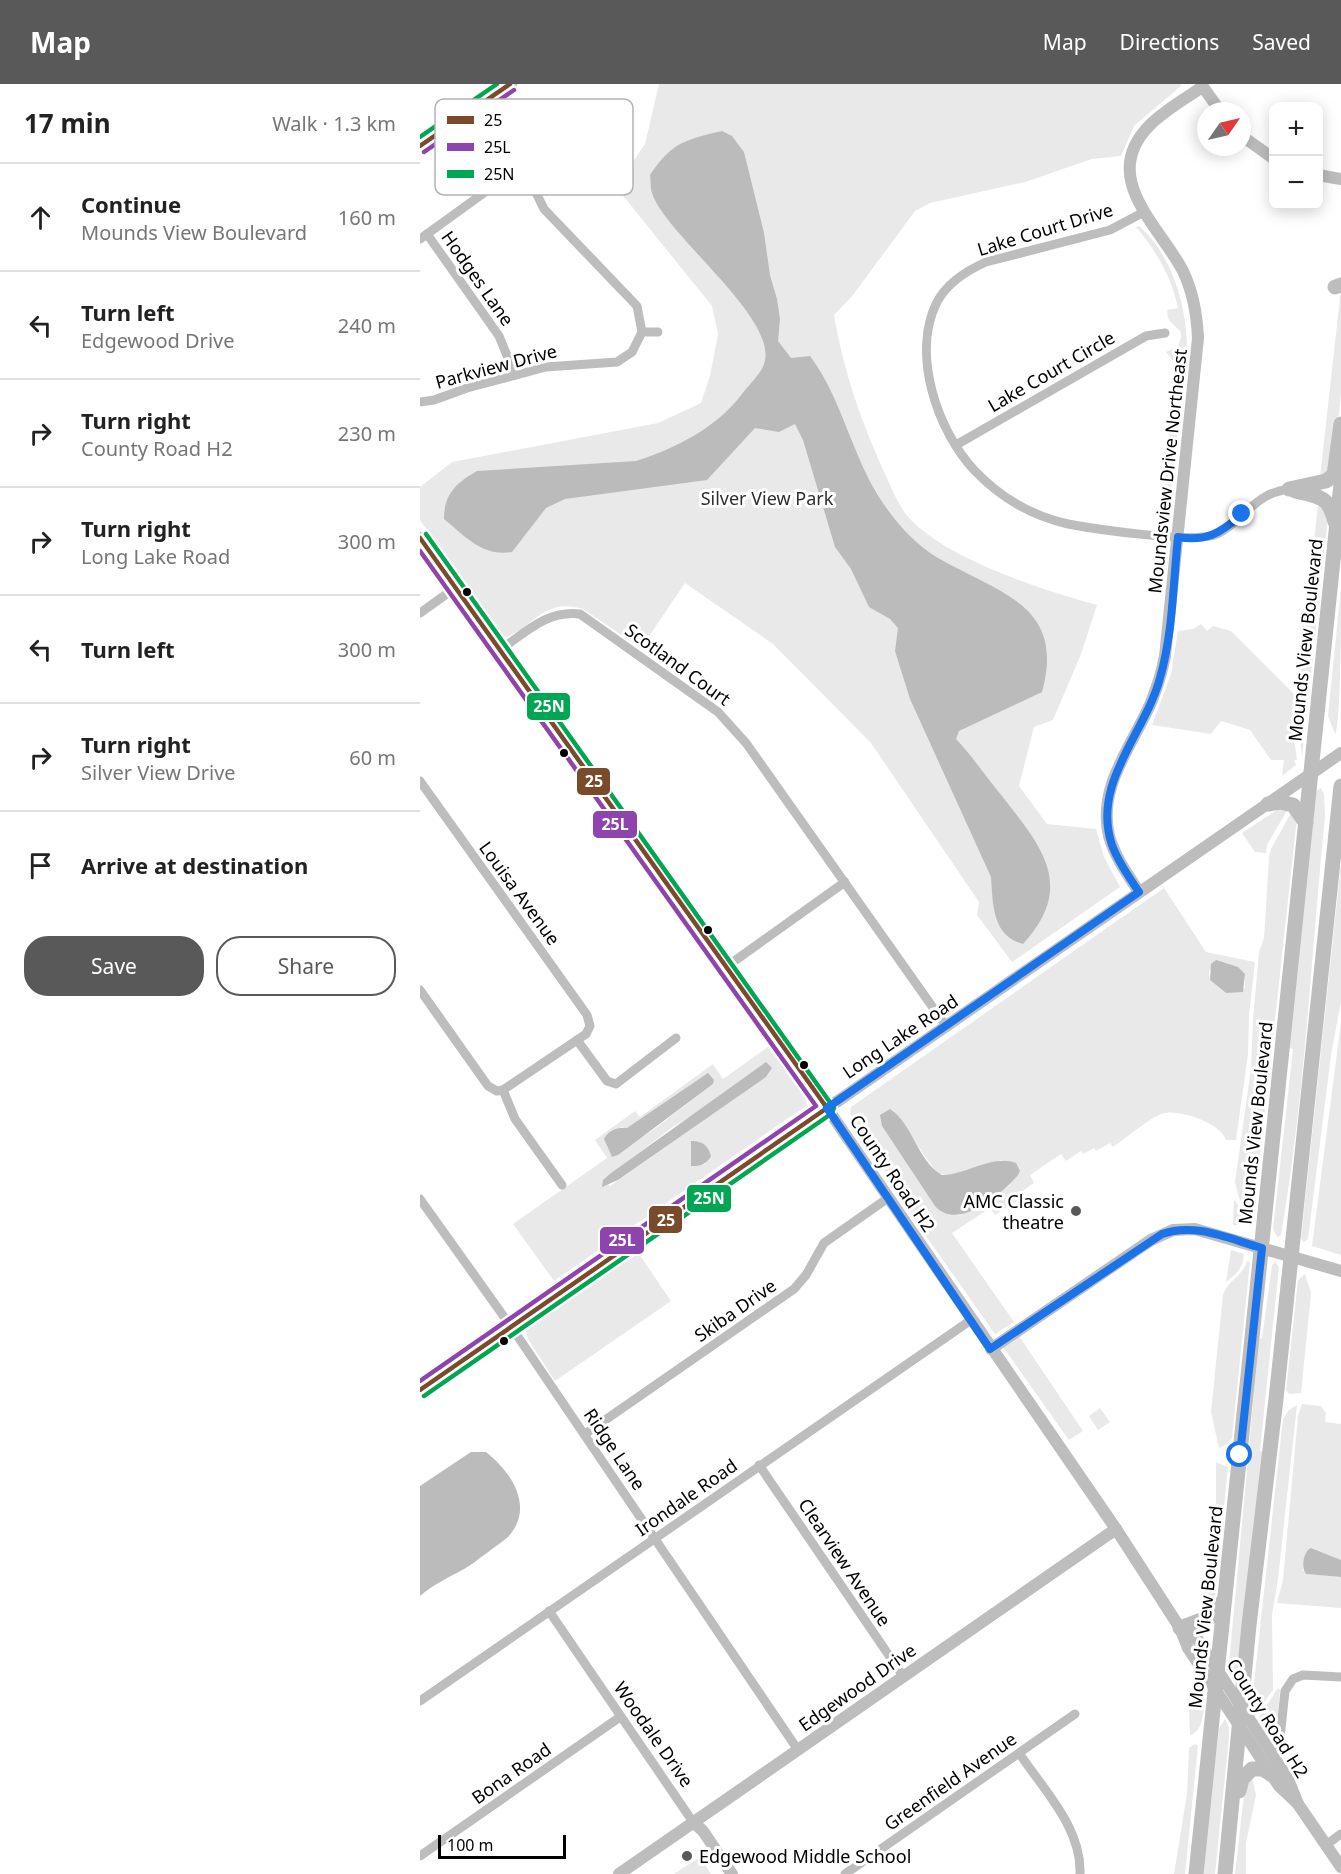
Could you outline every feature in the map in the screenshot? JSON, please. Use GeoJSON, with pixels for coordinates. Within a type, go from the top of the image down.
{"type":"FeatureCollection","features":[{"type":"Feature","properties":{"kind":"main road"},"geometry":{"type":"LineString","coordinates":[[488,99],[510,84]]}},
{"type":"Feature","properties":{"kind":"main road"},"geometry":{"type":"LineString","coordinates":[[420,146],[435,136]]}},
{"type":"Feature","properties":{"kind":"main road"},"geometry":{"type":"LineString","coordinates":[[1289,489],[1317,484],[1334,475],[1341,424]]}},
{"type":"Feature","properties":{"kind":"main road","name":"Mounds View Boulevard"},"geometry":{"type":"LineString","coordinates":[[1196,1874],[1341,484]]}},
{"type":"Feature","properties":{"kind":"main road"},"geometry":{"type":"LineString","coordinates":[[1289,489],[1326,500],[1331,507],[1337,527]]}},
{"type":"Feature","properties":{"kind":"main road"},"geometry":{"type":"LineString","coordinates":[[1225,1874],[1241,1728],[1249,1625],[1341,786]]}},
{"type":"Feature","properties":{"kind":"main road"},"geometry":{"type":"LineString","coordinates":[[1268,804],[1288,802],[1293,805],[1306,823]]}},
{"type":"Feature","properties":{"kind":"main road"},"geometry":{"type":"LineString","coordinates":[[1180,1628],[1212,1616],[1225,1597]]}},
{"type":"Feature","properties":{"kind":"main road"},"geometry":{"type":"LineString","coordinates":[[1230,1835],[1245,1774],[1257,1768],[1272,1775]]}},
{"type":"Feature","properties":{"kind":"street"},"geometry":{"type":"LineString","coordinates":[[1203,85],[1214,102]]}},
{"type":"Feature","properties":{"kind":"street","name":"Moundsview Drive Northeast"},"geometry":{"type":"LineString","coordinates":[[1139,892],[1112,846],[1107,824],[1108,797],[1116,773],[1152,700],[1160,679],[1167,645],[1197,358],[1197,323],[1184,273],[1144,212],[1131,182],[1135,146],[1150,125],[1203,85]]}},
{"type":"Feature","properties":{"kind":"street"},"geometry":{"type":"LineString","coordinates":[[1251,142],[1270,156]]}},
{"type":"Feature","properties":{"kind":"street"},"geometry":{"type":"LineString","coordinates":[[1323,176],[1341,179]]}},
{"type":"Feature","properties":{"kind":"street"},"geometry":{"type":"LineString","coordinates":[[423,236],[482,195]]}},
{"type":"Feature","properties":{"kind":"street"},"geometry":{"type":"LineString","coordinates":[[538,195],[544,208],[637,306],[642,332],[658,332]]}},
{"type":"Feature","properties":{"kind":"street","name":"Lake Court Drive"},"geometry":{"type":"LineString","coordinates":[[1144,212],[1110,230],[986,262],[972,268],[945,290],[929,321],[927,356],[939,409],[956,445],[1001,495],[1030,512],[1084,527],[1201,539],[1219,534],[1264,496],[1289,489]]}},
{"type":"Feature","properties":{"kind":"street","name":"Hodges Lane"},"geometry":{"type":"LineString","coordinates":[[423,236],[499,336],[515,375]]}},
{"type":"Feature","properties":{"kind":"street","name":"Parkview Drive"},"geometry":{"type":"LineString","coordinates":[[420,402],[434,400],[466,388],[515,375],[573,363],[601,365],[617,362],[632,352],[642,332]]}},
{"type":"Feature","properties":{"kind":"street","name":"Lake Court Circle"},"geometry":{"type":"LineString","coordinates":[[956,445],[1146,336],[1164,333]]}},
{"type":"Feature","properties":{"kind":"street","name":"County Road H2"},"geometry":{"type":"LineString","coordinates":[[420,538],[827,1108],[990,1349],[1116,1529],[1180,1628],[1188,1648],[1279,1786],[1298,1804],[1341,1867]]}},
{"type":"Feature","properties":{"kind":"street"},"geometry":{"type":"LineString","coordinates":[[420,613],[455,588]]}},
{"type":"Feature","properties":{"kind":"street","name":"Scotland Court"},"geometry":{"type":"LineString","coordinates":[[500,650],[544,618],[566,612],[580,614],[718,712],[746,743],[946,1026]]}},
{"type":"Feature","properties":{"kind":"street","name":"Long Lake Road"},"geometry":{"type":"LineString","coordinates":[[420,1390],[1341,753]]}},
{"type":"Feature","properties":{"kind":"street","name":"Louisa Avenue"},"geometry":{"type":"LineString","coordinates":[[420,781],[587,1015],[590,1026],[586,1034],[577,1040]]}},
{"type":"Feature","properties":{"kind":"street"},"geometry":{"type":"LineString","coordinates":[[726,967],[845,882]]}},
{"type":"Feature","properties":{"kind":"street"},"geometry":{"type":"LineString","coordinates":[[420,990],[488,1086],[500,1090],[515,1119],[562,1185]]}},
{"type":"Feature","properties":{"kind":"street"},"geometry":{"type":"LineString","coordinates":[[500,1090],[577,1040],[607,1081],[616,1084],[676,1038]]}},
{"type":"Feature","properties":{"kind":"street","name":"Skiba Drive"},"geometry":{"type":"LineString","coordinates":[[585,1434],[794,1289],[806,1275],[824,1243],[888,1198]]}},
{"type":"Feature","properties":{"kind":"street","name":"Ridge Lane"},"geometry":{"type":"LineString","coordinates":[[420,1199],[585,1434],[798,1749]]}},
{"type":"Feature","properties":{"kind":"street"},"geometry":{"type":"LineString","coordinates":[[990,1349],[1162,1234],[1183,1228],[1195,1229],[1341,1271]]}},
{"type":"Feature","properties":{"kind":"street","name":"Irondale Road"},"geometry":{"type":"LineString","coordinates":[[420,1701],[971,1320]]}},
{"type":"Feature","properties":{"kind":"street","name":"Clearview Avenue"},"geometry":{"type":"LineString","coordinates":[[759,1465],[903,1676]]}},
{"type":"Feature","properties":{"kind":"street","name":"Edgewood Drive"},"geometry":{"type":"LineString","coordinates":[[619,1874],[1116,1529]]}},
{"type":"Feature","properties":{"kind":"street","name":"Woodale Drive"},"geometry":{"type":"LineString","coordinates":[[549,1611],[693,1822],[703,1831],[732,1874]]}},
{"type":"Feature","properties":{"kind":"street","name":"County Road H2"},"geometry":{"type":"LineString","coordinates":[[1180,1628],[1198,1640],[1288,1779],[1298,1804]]}},
{"type":"Feature","properties":{"kind":"street"},"geometry":{"type":"LineString","coordinates":[[1269,1750],[1277,1743],[1282,1731],[1285,1691],[1290,1682],[1303,1675],[1341,1677]]}},
{"type":"Feature","properties":{"kind":"street","name":"Greenfield Avenue"},"geometry":{"type":"LineString","coordinates":[[845,1874],[1075,1714]]}},
{"type":"Feature","properties":{"kind":"street","name":"Bona Road"},"geometry":{"type":"LineString","coordinates":[[420,1856],[620,1717]]}},
{"type":"Feature","properties":{"kind":"street"},"geometry":{"type":"LineString","coordinates":[[1018,1753],[1073,1834],[1080,1852],[1080,1874]]}},
{"type":"Feature","properties":{"kind":"street"},"geometry":{"type":"LineString","coordinates":[[1326,1845],[1341,1834]]}},
{"type":"Feature","properties":{"kind":"green space","name":"Silver View Park"},"geometry":{"type":"Polygon","coordinates":[[[659,84],[1180,84],[1181,86],[1134,126],[1121,156],[1092,159],[1025,182],[930,203],[915,211],[853,295],[834,315],[848,376],[861,416],[894,493],[903,511],[912,521],[950,549],[974,561],[1025,582],[1097,605],[1081,654],[1053,720],[1034,727],[1019,786],[1047,824],[1096,829],[1104,857],[1120,887],[1012,962],[977,915],[979,902],[871,743],[773,644],[685,583],[641,648],[583,609],[569,606],[548,610],[503,638],[420,520],[420,487],[452,462],[658,423],[701,403],[710,376],[718,334],[712,306],[622,195],[633,195],[633,162],[645,144],[659,84]]]}},
{"type":"Feature","properties":{"kind":"green space"},"geometry":{"type":"Polygon","coordinates":[[[1139,226],[1151,238],[1169,266],[1181,299],[1186,333],[1187,349],[1167,524],[1162,524],[1169,431],[1178,367],[1166,352],[1177,347],[1181,333],[1168,318],[1167,310],[1178,308],[1172,286],[1150,245],[1136,227],[1139,226]]]}},
{"type":"Feature","properties":{"kind":"green space"},"geometry":{"type":"Polygon","coordinates":[[[1341,289],[1341,393],[1334,461],[1333,468],[1320,477],[1341,289]]]}},
{"type":"Feature","properties":{"kind":"green space"},"geometry":{"type":"Polygon","coordinates":[[[1318,504],[1328,516],[1302,757],[1297,708],[1318,504]]]}},
{"type":"Feature","properties":{"kind":"green space"},"geometry":{"type":"Polygon","coordinates":[[[1341,588],[1340,690],[1335,734],[1328,716],[1341,588]]]}},
{"type":"Feature","properties":{"kind":"green space"},"geometry":{"type":"Polygon","coordinates":[[[1201,624],[1207,631],[1213,626],[1231,631],[1294,694],[1292,724],[1297,760],[1294,760],[1296,765],[1282,776],[1284,760],[1271,760],[1250,730],[1221,721],[1211,734],[1152,725],[1171,674],[1178,631],[1193,629],[1201,624]]]}},
{"type":"Feature","properties":{"kind":"green space"},"geometry":{"type":"Polygon","coordinates":[[[1321,788],[1324,794],[1325,816],[1302,1078],[1281,1235],[1277,1237],[1273,1229],[1293,1049],[1289,1048],[1315,792],[1321,788]]]}},
{"type":"Feature","properties":{"kind":"green space"},"geometry":{"type":"Polygon","coordinates":[[[1280,808],[1288,809],[1267,845],[1266,853],[1255,852],[1242,833],[1280,808]]]}},
{"type":"Feature","properties":{"kind":"green space"},"geometry":{"type":"Polygon","coordinates":[[[1292,811],[1297,818],[1253,1221],[1239,1198],[1235,1182],[1251,1069],[1253,1019],[1259,952],[1264,938],[1269,857],[1292,811]]]}},
{"type":"Feature","properties":{"kind":"green space"},"geometry":{"type":"Polygon","coordinates":[[[1341,864],[1341,1002],[1331,1055],[1308,1239],[1304,1242],[1301,1239],[1341,864]]]}},
{"type":"Feature","properties":{"kind":"green space"},"geometry":{"type":"Polygon","coordinates":[[[1164,888],[1206,952],[1255,962],[1249,1015],[1248,1054],[1236,1140],[1226,1140],[1216,1128],[1200,1119],[1164,1113],[1113,1147],[1110,1143],[1096,1151],[1094,1148],[1083,1154],[1081,1151],[1066,1161],[1061,1154],[1030,1175],[1034,1183],[1021,1192],[1023,1196],[995,1215],[990,1208],[952,1233],[1014,1322],[995,1334],[928,1239],[857,1127],[850,1113],[851,1107],[1164,888]],[[1222,962],[1209,971],[1210,980],[1226,993],[1245,988],[1245,974],[1222,962]],[[893,1110],[882,1126],[905,1160],[958,1216],[1010,1185],[1003,1160],[952,1175],[936,1172],[893,1110]]]}},
{"type":"Feature","properties":{"kind":"green space"},"geometry":{"type":"Polygon","coordinates":[[[1341,1022],[1341,1255],[1312,1246],[1341,1022]]]}},
{"type":"Feature","properties":{"kind":"green space"},"geometry":{"type":"Polygon","coordinates":[[[772,1044],[806,1093],[804,1095],[807,1105],[554,1281],[513,1224],[607,1158],[595,1140],[635,1111],[640,1117],[713,1064],[723,1079],[772,1044]],[[771,1071],[674,1126],[603,1180],[610,1186],[766,1077],[771,1071]],[[714,1080],[627,1128],[622,1127],[604,1139],[612,1157],[657,1127],[713,1084],[714,1080]],[[698,1141],[691,1142],[692,1167],[705,1164],[711,1153],[698,1141]]]}},
{"type":"Feature","properties":{"kind":"green space"},"geometry":{"type":"Polygon","coordinates":[[[1234,1199],[1249,1223],[1247,1225],[1233,1225],[1234,1199]]]}},
{"type":"Feature","properties":{"kind":"green space"},"geometry":{"type":"Polygon","coordinates":[[[1231,1250],[1244,1254],[1239,1270],[1226,1282],[1231,1250]]]}},
{"type":"Feature","properties":{"kind":"green space"},"geometry":{"type":"Polygon","coordinates":[[[637,1251],[671,1301],[555,1381],[528,1339],[526,1330],[637,1251]]]}},
{"type":"Feature","properties":{"kind":"green space"},"geometry":{"type":"Polygon","coordinates":[[[1247,1261],[1250,1262],[1232,1438],[1228,1444],[1219,1448],[1211,1412],[1223,1295],[1247,1261]]]}},
{"type":"Feature","properties":{"kind":"green space"},"geometry":{"type":"Polygon","coordinates":[[[1275,1262],[1279,1267],[1260,1451],[1263,1452],[1237,1678],[1233,1681],[1229,1664],[1259,1339],[1262,1338],[1272,1265],[1275,1262]]]}},
{"type":"Feature","properties":{"kind":"green space"},"geometry":{"type":"Polygon","coordinates":[[[1305,1274],[1311,1293],[1301,1393],[1289,1394],[1286,1390],[1298,1280],[1305,1274]]]}},
{"type":"Feature","properties":{"kind":"green space"},"geometry":{"type":"Polygon","coordinates":[[[1019,1336],[1083,1431],[1069,1440],[1003,1347],[1019,1336]]]}},
{"type":"Feature","properties":{"kind":"green space"},"geometry":{"type":"Polygon","coordinates":[[[1302,1404],[1321,1406],[1326,1413],[1325,1422],[1341,1424],[1341,1560],[1311,1548],[1305,1554],[1303,1570],[1306,1574],[1341,1577],[1341,1608],[1277,1603],[1283,1580],[1298,1416],[1302,1404]]]}},
{"type":"Feature","properties":{"kind":"green space"},"geometry":{"type":"Polygon","coordinates":[[[1297,1405],[1272,1615],[1273,1690],[1254,1716],[1251,1710],[1283,1419],[1289,1410],[1297,1405]]]}},
{"type":"Feature","properties":{"kind":"green space"},"geometry":{"type":"Polygon","coordinates":[[[1100,1408],[1110,1422],[1098,1430],[1089,1416],[1100,1408]]]}},
{"type":"Feature","properties":{"kind":"green space"},"geometry":{"type":"Polygon","coordinates":[[[1216,1462],[1228,1467],[1215,1597],[1208,1611],[1202,1613],[1202,1598],[1208,1582],[1216,1508],[1216,1462]]]}},
{"type":"Feature","properties":{"kind":"green space"},"geometry":{"type":"Polygon","coordinates":[[[1278,1688],[1280,1690],[1276,1735],[1272,1739],[1258,1719],[1278,1688]]]}},
{"type":"Feature","properties":{"kind":"green space"},"geometry":{"type":"Polygon","coordinates":[[[1201,1689],[1205,1691],[1203,1717],[1199,1728],[1190,1735],[1189,1708],[1201,1689]]]}},
{"type":"Feature","properties":{"kind":"green space"},"geometry":{"type":"Polygon","coordinates":[[[1225,1719],[1229,1727],[1229,1737],[1215,1874],[1202,1874],[1219,1728],[1225,1719]]]}},
{"type":"Feature","properties":{"kind":"green space"},"geometry":{"type":"Polygon","coordinates":[[[1195,1744],[1198,1746],[1185,1874],[1174,1874],[1187,1794],[1189,1748],[1195,1744]]]}},
{"type":"Feature","properties":{"kind":"green space"},"geometry":{"type":"Polygon","coordinates":[[[1252,1777],[1256,1795],[1246,1843],[1246,1874],[1235,1874],[1245,1785],[1252,1777]]]}},
{"type":"Feature","properties":{"kind":"green space"},"geometry":{"type":"Polygon","coordinates":[[[700,1857],[711,1874],[674,1874],[700,1857]]]}},
{"type":"Feature","properties":{"kind":"shaded area"},"geometry":{"type":"Polygon","coordinates":[[[722,131],[732,136],[744,152],[777,299],[780,319],[778,341],[791,358],[810,356],[831,391],[872,486],[901,526],[930,553],[1004,593],[1022,606],[1036,621],[1044,639],[1047,663],[1042,692],[959,731],[956,739],[1030,832],[1047,867],[1050,885],[1048,904],[1039,923],[1023,944],[1005,934],[996,918],[991,877],[910,699],[895,651],[898,628],[890,619],[869,607],[851,569],[835,547],[803,440],[795,424],[779,432],[755,428],[707,480],[565,499],[546,508],[512,552],[501,553],[483,548],[444,519],[446,503],[453,490],[477,471],[636,461],[667,449],[710,425],[735,403],[758,374],[764,364],[764,345],[755,324],[739,301],[661,211],[651,188],[650,175],[665,155],[689,140],[722,131]]]}},
{"type":"Feature","properties":{"kind":"shaded area"},"geometry":{"type":"Polygon","coordinates":[[[1216,960],[1238,967],[1245,974],[1243,992],[1226,993],[1210,980],[1211,964],[1216,960]]]}},
{"type":"Feature","properties":{"kind":"shaded area"},"geometry":{"type":"Polygon","coordinates":[[[766,1062],[772,1068],[766,1077],[618,1180],[602,1187],[603,1180],[611,1173],[766,1062]]]}},
{"type":"Feature","properties":{"kind":"shaded area"},"geometry":{"type":"Polygon","coordinates":[[[708,1073],[714,1080],[713,1084],[618,1155],[612,1157],[604,1139],[608,1133],[627,1128],[708,1073]]]}},
{"type":"Feature","properties":{"kind":"shaded area"},"geometry":{"type":"Polygon","coordinates":[[[890,1109],[904,1124],[927,1161],[942,1175],[998,1161],[1016,1163],[1020,1171],[1002,1192],[979,1207],[967,1213],[955,1215],[945,1213],[935,1206],[882,1126],[880,1115],[890,1109]]]}},
{"type":"Feature","properties":{"kind":"shaded area"},"geometry":{"type":"Polygon","coordinates":[[[691,1141],[701,1143],[708,1149],[711,1156],[697,1166],[691,1166],[691,1141]]]}},
{"type":"Feature","properties":{"kind":"shaded area"},"geometry":{"type":"Polygon","coordinates":[[[471,1452],[486,1452],[495,1459],[510,1478],[519,1499],[518,1521],[504,1540],[470,1566],[420,1596],[420,1486],[471,1452]]]}},
{"type":"Feature","properties":{"kind":"shaded area"},"geometry":{"type":"Polygon","coordinates":[[[1311,1548],[1341,1560],[1341,1577],[1306,1574],[1304,1560],[1306,1552],[1311,1548]]]}},
{"type":"Feature","properties":{"kind":"transit line","name":"25N"},"geometry":{"type":"LineString","coordinates":[[475,99],[497,84]]}},
{"type":"Feature","properties":{"kind":"transit line","name":"25"},"geometry":{"type":"LineString","coordinates":[[488,99],[510,84]]}},
{"type":"Feature","properties":{"kind":"transit line","name":"25L"},"geometry":{"type":"LineString","coordinates":[[501,99],[514,90]]}},
{"type":"Feature","properties":{"kind":"transit line","name":"25N"},"geometry":{"type":"LineString","coordinates":[[420,137],[435,127]]}},
{"type":"Feature","properties":{"kind":"transit line","name":"25"},"geometry":{"type":"LineString","coordinates":[[420,146],[435,136]]}},
{"type":"Feature","properties":{"kind":"transit line","name":"25L"},"geometry":{"type":"LineString","coordinates":[[424,152],[435,144]]}},
{"type":"Feature","properties":{"kind":"transit line","name":"25N"},"geometry":{"type":"LineString","coordinates":[[424,1396],[831,1114],[834,1108],[426,534]]}},
{"type":"Feature","properties":{"kind":"transit line","name":"25"},"geometry":{"type":"LineString","coordinates":[[420,538],[827,1108],[420,1390]]}},
{"type":"Feature","properties":{"kind":"transit line","name":"25L"},"geometry":{"type":"LineString","coordinates":[[420,551],[816,1106],[420,1381]]}},
{"type":"Feature","properties":{"kind":"place","name":"AMC Classic theatre"},"geometry":{"type":"Point","coordinates":[1076,1211]}},
{"type":"Feature","properties":{"kind":"place","name":"Edgewood Middle School"},"geometry":{"type":"Point","coordinates":[687,1856]}},
{"type":"Feature","properties":{"kind":"route"},"geometry":{"type":"LineString","coordinates":[[1240,1455],[1262,1248],[1195,1229],[1183,1228],[1162,1234],[990,1349],[827,1108],[1139,892],[1112,846],[1107,824],[1108,797],[1116,773],[1160,679],[1167,645],[1178,537],[1201,539],[1219,534],[1242,514]]}}]}
